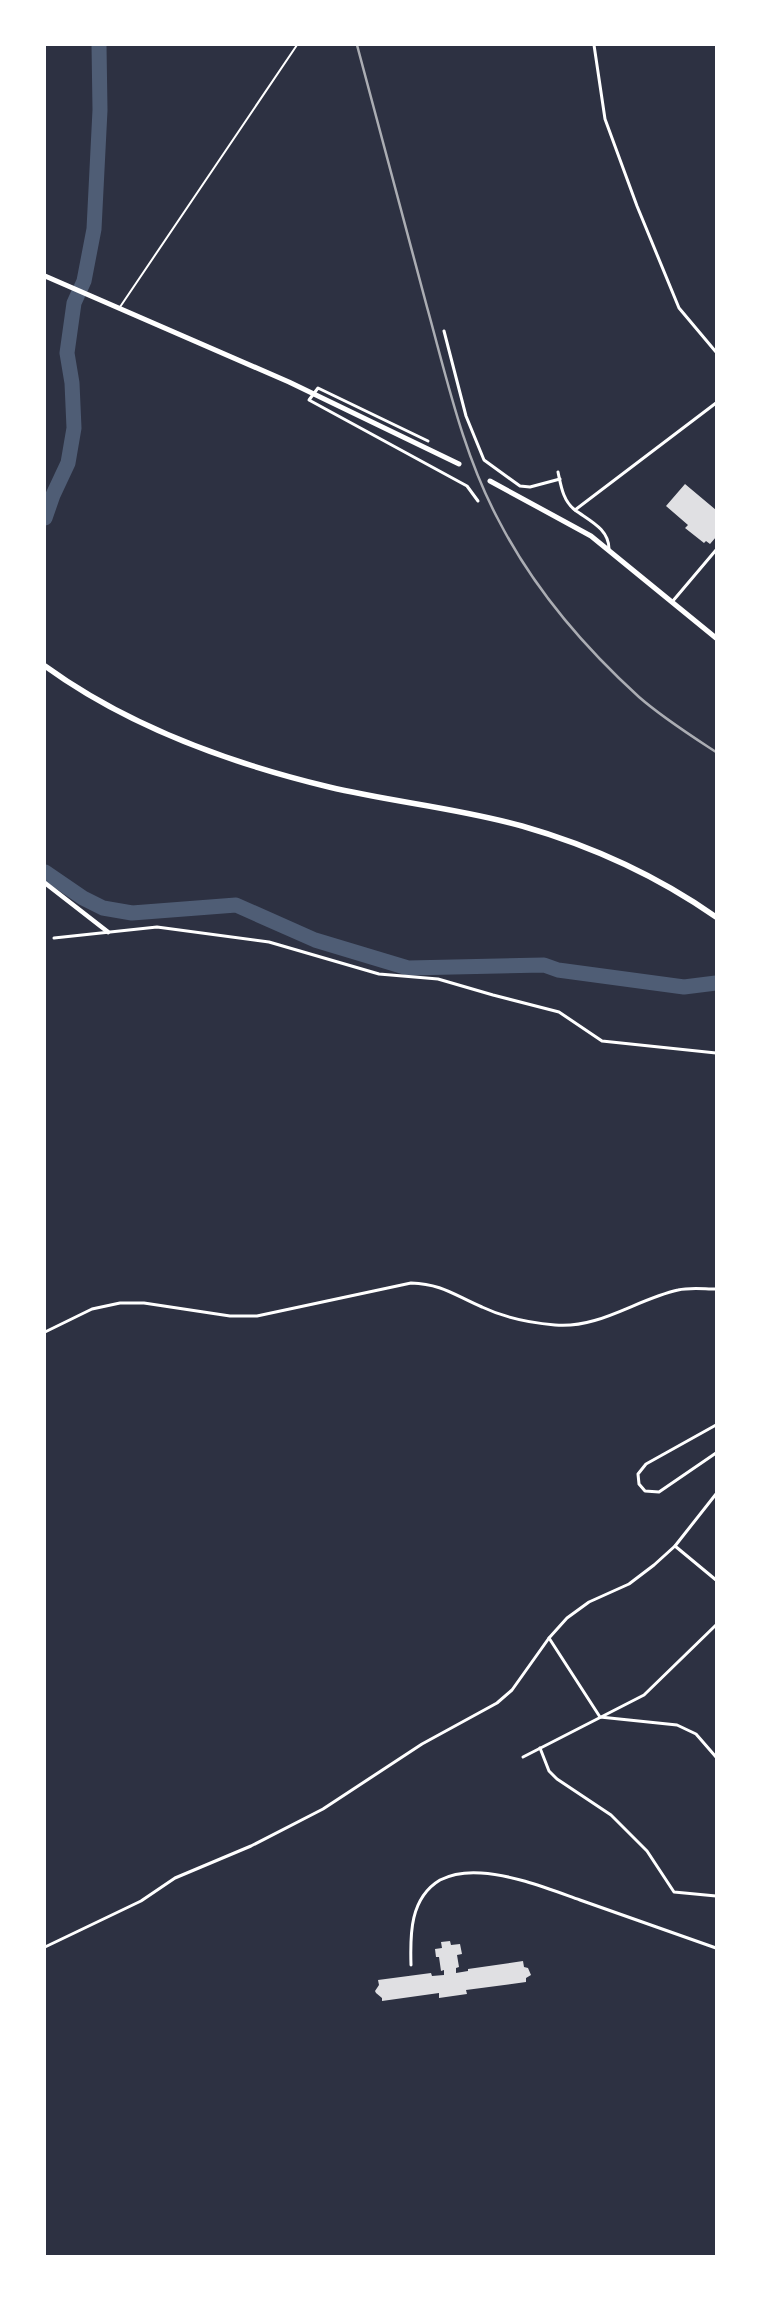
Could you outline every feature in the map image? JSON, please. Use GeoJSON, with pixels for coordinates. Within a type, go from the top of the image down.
{"type":"FeatureCollection","features":[{"type":"Feature","properties":{"kind":"highway"},"geometry":{"type":"LineString","coordinates":[[47,667],[119,711],[167,735],[217,755],[330,788],[520,826],[581,845],[632,866],[685,896],[716,917]]}},
{"type":"Feature","properties":{"kind":"main road"},"geometry":{"type":"LineString","coordinates":[[46,277],[120,307],[312,394],[458,464]]}},
{"type":"Feature","properties":{"kind":"main road"},"geometry":{"type":"LineString","coordinates":[[490,481],[577,527],[609,549],[716,638]]}},
{"type":"Feature","properties":{"kind":"street"},"geometry":{"type":"LineString","coordinates":[[594,45],[605,119],[637,206],[679,308],[716,352]]}},
{"type":"Feature","properties":{"kind":"street"},"geometry":{"type":"LineString","coordinates":[[444,332],[466,416],[484,460],[520,486],[530,487],[560,479]]}},
{"type":"Feature","properties":{"kind":"street"},"geometry":{"type":"LineString","coordinates":[[428,441],[318,388],[309,400],[467,486],[478,501]]}},
{"type":"Feature","properties":{"kind":"street"},"geometry":{"type":"LineString","coordinates":[[576,510],[716,403]]}},
{"type":"Feature","properties":{"kind":"street"},"geometry":{"type":"LineString","coordinates":[[558,472],[567,502],[606,533],[609,539],[609,549]]}},
{"type":"Feature","properties":{"kind":"street"},"geometry":{"type":"LineString","coordinates":[[672,602],[716,550]]}},
{"type":"Feature","properties":{"kind":"street"},"geometry":{"type":"LineString","coordinates":[[45,883],[108,932]]}},
{"type":"Feature","properties":{"kind":"street"},"geometry":{"type":"LineString","coordinates":[[54,938],[157,927],[269,942],[379,974],[438,979],[493,996],[559,1012],[602,1041],[716,1053]]}},
{"type":"Feature","properties":{"kind":"street"},"geometry":{"type":"LineString","coordinates":[[45,1332],[92,1309],[120,1303],[144,1303],[230,1316],[257,1316],[411,1283],[430,1284],[449,1290],[481,1307],[500,1314],[555,1325],[574,1325],[590,1322],[649,1298],[680,1289],[716,1289]]}},
{"type":"Feature","properties":{"kind":"street"},"geometry":{"type":"LineString","coordinates":[[716,1425],[646,1464],[638,1474],[639,1484],[644,1491],[659,1492],[716,1453]]}},
{"type":"Feature","properties":{"kind":"street"},"geometry":{"type":"LineString","coordinates":[[45,1947],[141,1901],[175,1878],[251,1846],[339,1800],[422,1744],[497,1703],[517,1684],[549,1638],[567,1618],[581,1607],[629,1584],[675,1546],[716,1494]]}},
{"type":"Feature","properties":{"kind":"street"},"geometry":{"type":"LineString","coordinates":[[675,1546],[716,1580]]}},
{"type":"Feature","properties":{"kind":"street"},"geometry":{"type":"LineString","coordinates":[[522,1757],[644,1695],[716,1625]]}},
{"type":"Feature","properties":{"kind":"street"},"geometry":{"type":"LineString","coordinates":[[549,1638],[600,1717]]}},
{"type":"Feature","properties":{"kind":"street"},"geometry":{"type":"LineString","coordinates":[[600,1717],[677,1725],[696,1734],[716,1757]]}},
{"type":"Feature","properties":{"kind":"street"},"geometry":{"type":"LineString","coordinates":[[540,1748],[549,1771],[557,1779],[611,1815],[647,1851],[674,1892],[716,1896]]}},
{"type":"Feature","properties":{"kind":"street"},"geometry":{"type":"LineString","coordinates":[[411,1965],[411,1924],[419,1903],[432,1886],[441,1880],[468,1873],[500,1876],[553,1891],[716,1948]]}},
{"type":"Feature","properties":{"kind":"lane"},"geometry":{"type":"LineString","coordinates":[[120,307],[297,45]]}},
{"type":"Feature","properties":{"kind":"building"},"geometry":{"type":"Polygon","coordinates":[[[685,484],[716,510],[716,537],[710,544],[706,541],[704,543],[685,528],[688,525],[666,506],[685,484]]]}},
{"type":"Feature","properties":{"kind":"building"},"geometry":{"type":"Polygon","coordinates":[[[450,1941],[451,1945],[460,1944],[462,1954],[457,1955],[459,1967],[456,1968],[456,1973],[468,1971],[468,1969],[523,1961],[524,1967],[528,1968],[531,1975],[526,1978],[526,1982],[466,1990],[467,1994],[439,1998],[439,1993],[382,2001],[382,1998],[375,1991],[379,1985],[378,1980],[431,1973],[432,1976],[444,1975],[444,1970],[441,1971],[439,1957],[436,1957],[435,1949],[442,1948],[441,1942],[450,1941]]]}},
{"type":"Feature","properties":{"kind":"waterway"},"geometry":{"type":"LineString","coordinates":[[45,518],[68,463],[74,428],[72,383],[67,353],[74,303],[84,281],[94,229],[100,110],[99,45]]}},
{"type":"Feature","properties":{"kind":"waterway"},"geometry":{"type":"LineString","coordinates":[[45,872],[83,898],[103,908],[132,913],[236,905],[315,940],[408,968],[544,965],[558,970],[684,987],[716,983]]}},
{"type":"Feature","properties":{"kind":"railway"},"geometry":{"type":"LineString","coordinates":[[357,45],[457,416],[486,496],[527,569],[579,637],[648,705],[716,752]]}}]}
